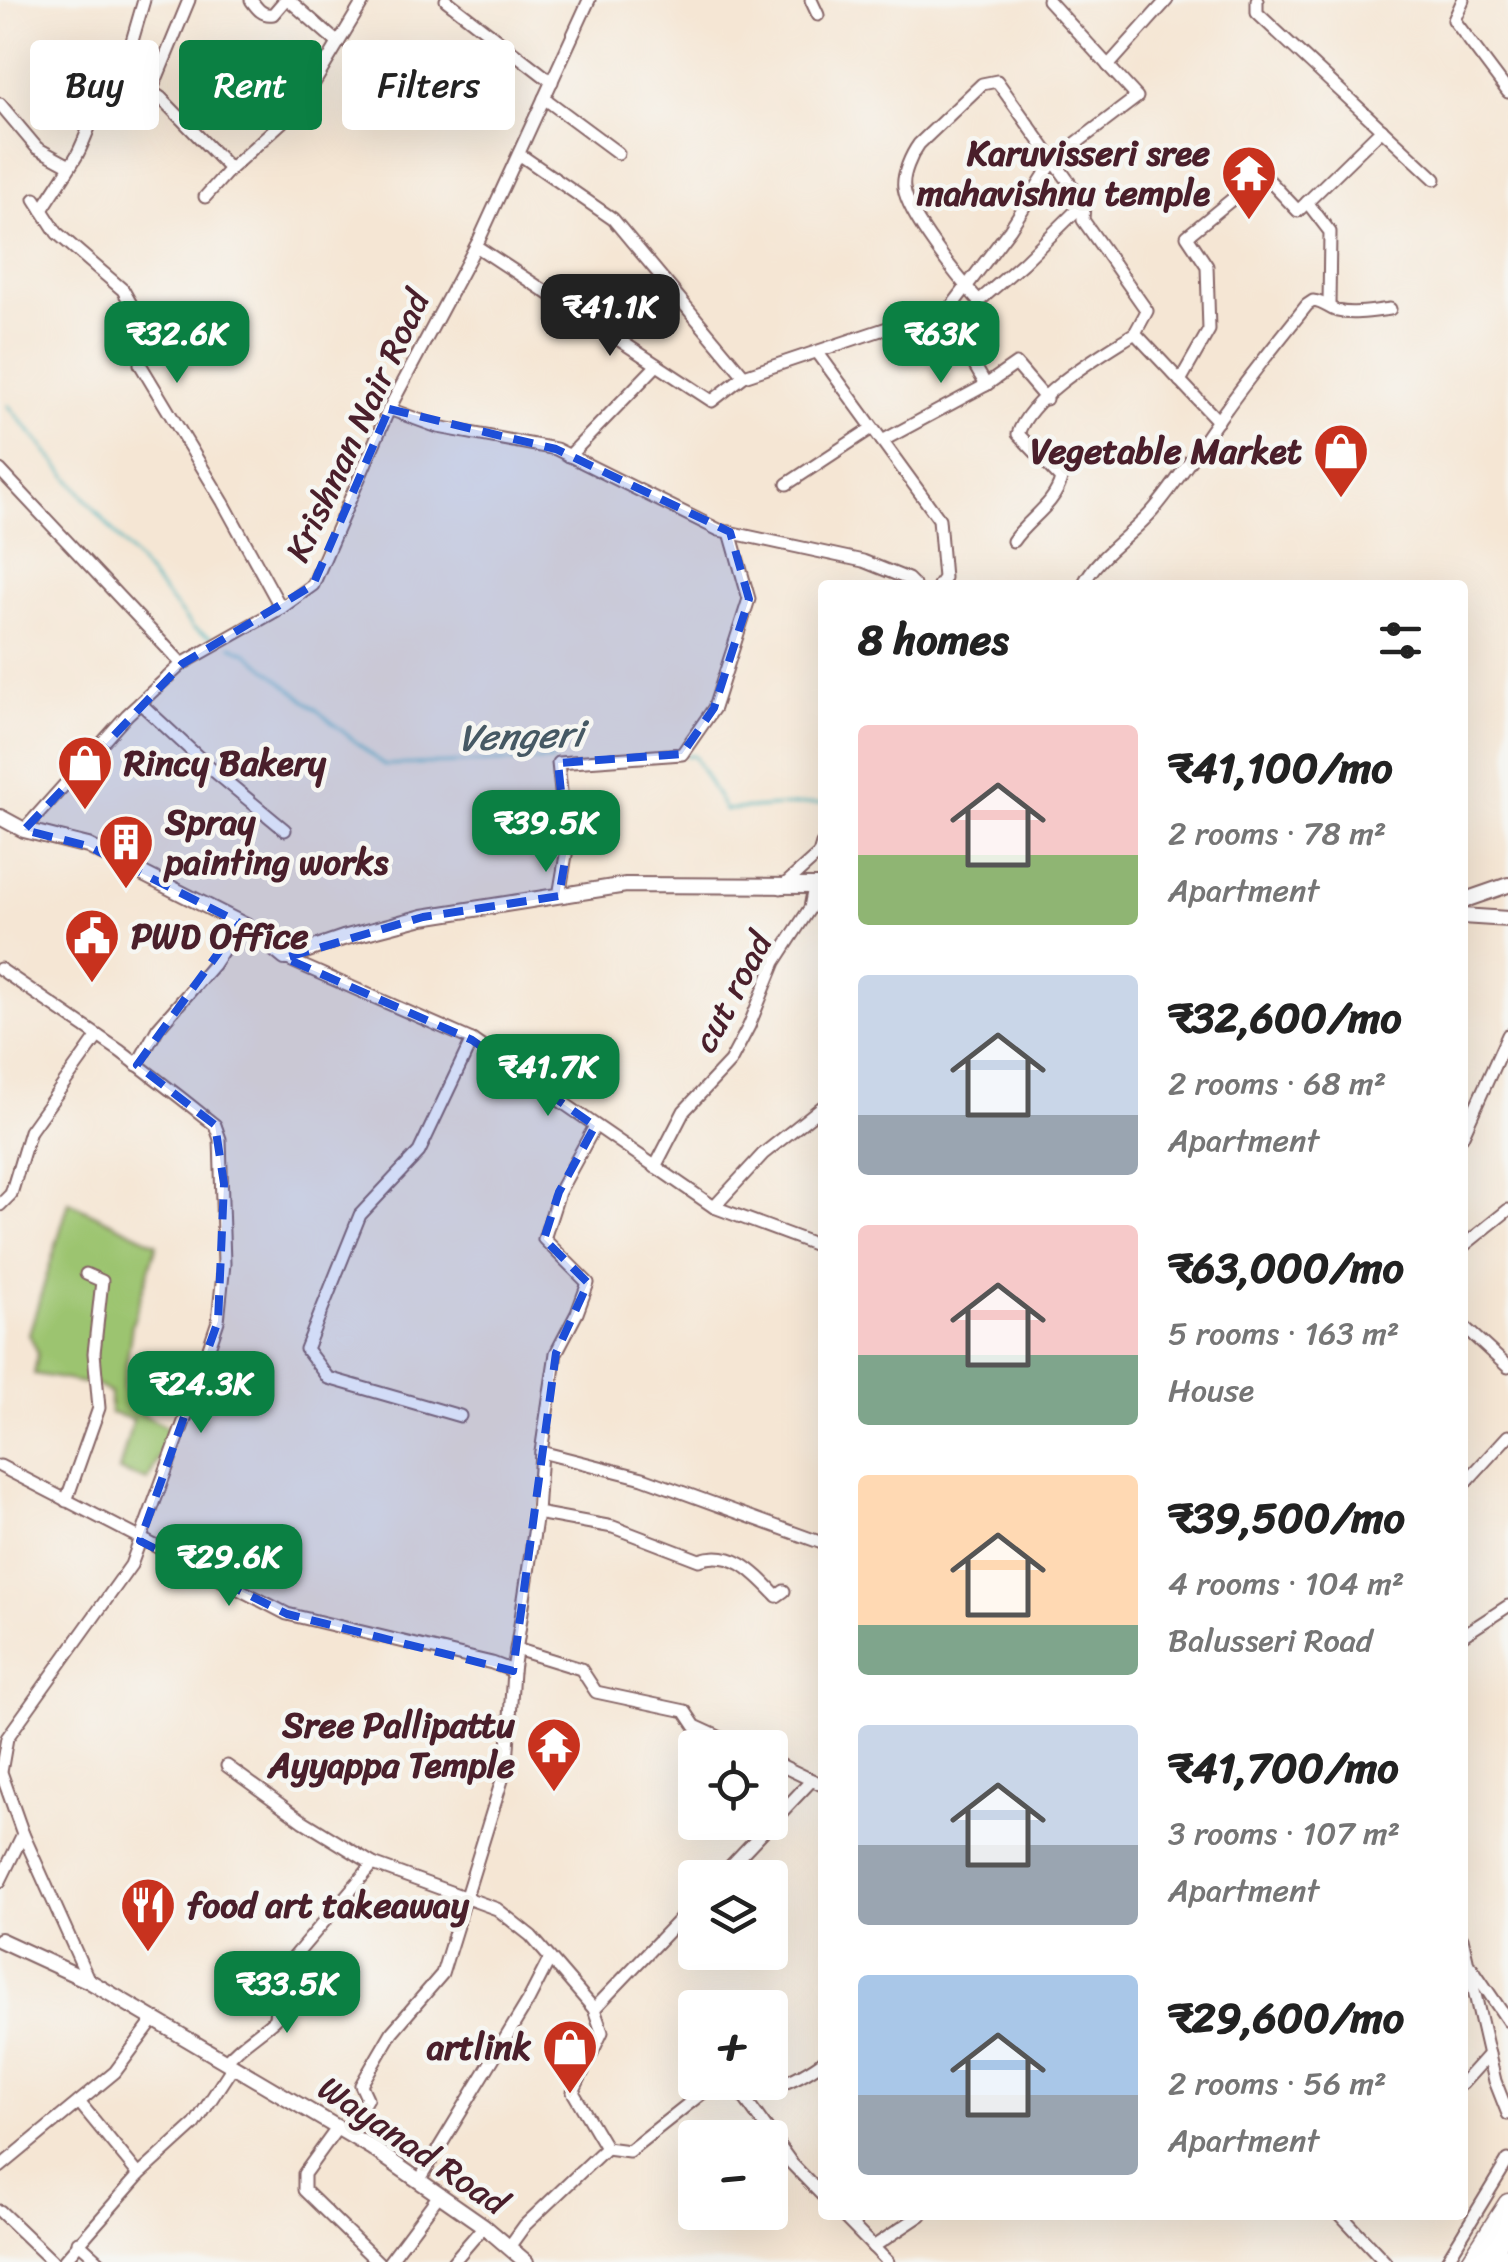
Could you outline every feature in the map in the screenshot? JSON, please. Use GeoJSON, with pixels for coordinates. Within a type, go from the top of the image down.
{"type":"FeatureCollection","features":[{"type":"Feature","properties":{"kind":"highway"},"geometry":{"type":"LineString","coordinates":[[1470,2262],[1508,2202]]}},
{"type":"Feature","properties":{"kind":"highway"},"geometry":{"type":"LineString","coordinates":[[1487,2262],[1508,2227]]}},
{"type":"Feature","properties":{"kind":"main road"},"geometry":{"type":"LineString","coordinates":[[0,817],[24,830],[88,846],[241,923],[285,958],[422,917],[626,885],[818,886]]}},
{"type":"Feature","properties":{"kind":"main road"},"geometry":{"type":"LineString","coordinates":[[1468,899],[1508,886]]}},
{"type":"Feature","properties":{"kind":"main road"},"geometry":{"type":"LineString","coordinates":[[1468,916],[1508,919]]}},
{"type":"Feature","properties":{"kind":"main road","name":"Wayanad Road"},"geometry":{"type":"LineString","coordinates":[[0,1940],[89,1981],[342,2130],[484,2226],[526,2262]]}},
{"type":"Feature","properties":{"kind":"street"},"geometry":{"type":"LineString","coordinates":[[132,40],[144,0]]}},
{"type":"Feature","properties":{"kind":"street"},"geometry":{"type":"LineString","coordinates":[[159,76],[189,0]]}},
{"type":"Feature","properties":{"kind":"street"},"geometry":{"type":"LineString","coordinates":[[251,0],[268,15],[287,0],[338,44]]}},
{"type":"Feature","properties":{"kind":"street"},"geometry":{"type":"LineString","coordinates":[[204,197],[301,104],[364,0]]}},
{"type":"Feature","properties":{"kind":"street"},"geometry":{"type":"LineString","coordinates":[[446,0],[552,82]]}},
{"type":"Feature","properties":{"kind":"street","name":"Krishnan Nair Road"},"geometry":{"type":"LineString","coordinates":[[24,830],[140,703],[182,664],[313,585],[389,409],[476,246],[590,0]]}},
{"type":"Feature","properties":{"kind":"street"},"geometry":{"type":"LineString","coordinates":[[811,0],[818,15]]}},
{"type":"Feature","properties":{"kind":"street"},"geometry":{"type":"LineString","coordinates":[[476,246],[712,401],[744,376],[890,327],[945,314],[1010,229],[1054,160],[1136,97],[1048,0]]}},
{"type":"Feature","properties":{"kind":"street"},"geometry":{"type":"LineString","coordinates":[[1108,66],[1168,0]]}},
{"type":"Feature","properties":{"kind":"street"},"geometry":{"type":"LineString","coordinates":[[1257,0],[1257,13],[1435,180]]}},
{"type":"Feature","properties":{"kind":"street"},"geometry":{"type":"LineString","coordinates":[[1463,0],[1454,20],[1508,92]]}},
{"type":"Feature","properties":{"kind":"street"},"geometry":{"type":"LineString","coordinates":[[1013,541],[1024,524],[1057,495],[1061,479],[1018,434],[1025,415],[1074,372],[1135,333],[1147,311],[1083,220],[1084,203],[997,81],[982,84],[912,154],[903,186],[913,212],[979,301],[1084,203]]}},
{"type":"Feature","properties":{"kind":"street"},"geometry":{"type":"LineString","coordinates":[[544,98],[618,153]]}},
{"type":"Feature","properties":{"kind":"street"},"geometry":{"type":"LineString","coordinates":[[159,99],[230,169]]}},
{"type":"Feature","properties":{"kind":"street"},"geometry":{"type":"LineString","coordinates":[[0,104],[37,148],[70,166]]}},
{"type":"Feature","properties":{"kind":"street"},"geometry":{"type":"LineString","coordinates":[[1180,381],[1208,330],[1207,266],[1186,236],[1264,174],[1298,210],[1382,128]]}},
{"type":"Feature","properties":{"kind":"street"},"geometry":{"type":"LineString","coordinates":[[87,130],[70,166],[39,204],[57,232],[123,290],[141,322],[140,364],[223,502],[280,608]]}},
{"type":"Feature","properties":{"kind":"street"},"geometry":{"type":"LineString","coordinates":[[519,154],[613,219],[744,376]]}},
{"type":"Feature","properties":{"kind":"street"},"geometry":{"type":"LineString","coordinates":[[1307,202],[1330,232],[1329,306]]}},
{"type":"Feature","properties":{"kind":"street"},"geometry":{"type":"LineString","coordinates":[[1085,580],[1090,570],[1136,531],[1192,462],[1218,421],[1306,305],[1314,300],[1335,311],[1390,309]]}},
{"type":"Feature","properties":{"kind":"street"},"geometry":{"type":"LineString","coordinates":[[945,314],[986,386]]}},
{"type":"Feature","properties":{"kind":"street"},"geometry":{"type":"LineString","coordinates":[[1135,333],[1218,421]]}},
{"type":"Feature","properties":{"kind":"street"},"geometry":{"type":"LineString","coordinates":[[818,353],[938,519],[942,580]]}},
{"type":"Feature","properties":{"kind":"street"},"geometry":{"type":"LineString","coordinates":[[569,456],[656,364]]}},
{"type":"Feature","properties":{"kind":"street"},"geometry":{"type":"LineString","coordinates":[[882,441],[986,386],[1016,364],[1046,399]]}},
{"type":"Feature","properties":{"kind":"street"},"geometry":{"type":"LineString","coordinates":[[389,409],[438,426],[556,449],[639,493],[730,532],[862,560],[909,580]]}},
{"type":"Feature","properties":{"kind":"street"},"geometry":{"type":"LineString","coordinates":[[786,484],[872,428]]}},
{"type":"Feature","properties":{"kind":"street"},"geometry":{"type":"LineString","coordinates":[[0,470],[182,664]]}},
{"type":"Feature","properties":{"kind":"street"},"geometry":{"type":"LineString","coordinates":[[558,896],[567,849],[558,763],[682,754],[714,708],[748,599],[730,532]]}},
{"type":"Feature","properties":{"kind":"street"},"geometry":{"type":"LineString","coordinates":[[140,703],[209,768],[285,830]]}},
{"type":"Feature","properties":{"kind":"street"},"geometry":{"type":"LineString","coordinates":[[781,888],[818,854]]}},
{"type":"Feature","properties":{"kind":"street","name":"cut road"},"geometry":{"type":"LineString","coordinates":[[655,1167],[684,1111],[730,1062],[775,962],[810,908],[818,886]]}},
{"type":"Feature","properties":{"kind":"street"},"geometry":{"type":"LineString","coordinates":[[138,1065],[158,1028],[212,966],[241,923]]}},
{"type":"Feature","properties":{"kind":"street"},"geometry":{"type":"LineString","coordinates":[[285,958],[472,1040],[714,1208],[818,1246]]}},
{"type":"Feature","properties":{"kind":"street"},"geometry":{"type":"LineString","coordinates":[[0,969],[138,1065],[215,1125],[224,1184],[224,1264],[218,1322],[131,1566],[7,1738],[1,1762],[23,1834],[89,1981]]}},
{"type":"Feature","properties":{"kind":"street"},"geometry":{"type":"LineString","coordinates":[[1468,1123],[1508,1035]]}},
{"type":"Feature","properties":{"kind":"street"},"geometry":{"type":"LineString","coordinates":[[0,1205],[11,1194],[30,1132],[98,1036]]}},
{"type":"Feature","properties":{"kind":"street"},"geometry":{"type":"LineString","coordinates":[[460,1416],[328,1378],[306,1350],[360,1215],[419,1152],[472,1040]]}},
{"type":"Feature","properties":{"kind":"street"},"geometry":{"type":"LineString","coordinates":[[714,1208],[763,1154],[818,1110]]}},
{"type":"Feature","properties":{"kind":"street"},"geometry":{"type":"LineString","coordinates":[[378,2262],[304,2190],[304,2174],[367,2098],[361,2085],[392,2032],[442,1974],[507,1764],[513,1671],[556,1352],[577,1314],[588,1282],[544,1239],[558,1192],[595,1126]]}},
{"type":"Feature","properties":{"kind":"street"},"geometry":{"type":"LineString","coordinates":[[1468,1241],[1508,1210]]}},
{"type":"Feature","properties":{"kind":"street"},"geometry":{"type":"LineString","coordinates":[[66,1502],[99,1408],[94,1353],[102,1282],[86,1274]]}},
{"type":"Feature","properties":{"kind":"street"},"geometry":{"type":"LineString","coordinates":[[1468,1330],[1508,1367]]}},
{"type":"Feature","properties":{"kind":"street"},"geometry":{"type":"LineString","coordinates":[[1468,1477],[1508,1436]]}},
{"type":"Feature","properties":{"kind":"street"},"geometry":{"type":"LineString","coordinates":[[541,1452],[643,1478],[818,1541]]}},
{"type":"Feature","properties":{"kind":"street"},"geometry":{"type":"LineString","coordinates":[[0,1466],[287,1614],[513,1671]]}},
{"type":"Feature","properties":{"kind":"street"},"geometry":{"type":"LineString","coordinates":[[537,1513],[613,1527],[699,1560],[714,1554],[748,1565],[777,1596],[784,1591]]}},
{"type":"Feature","properties":{"kind":"street"},"geometry":{"type":"LineString","coordinates":[[1468,1632],[1508,1606]]}},
{"type":"Feature","properties":{"kind":"street"},"geometry":{"type":"LineString","coordinates":[[516,1649],[580,1670],[596,1692],[684,1711],[695,1726],[704,1730]]}},
{"type":"Feature","properties":{"kind":"street"},"geometry":{"type":"LineString","coordinates":[[227,1766],[303,1821],[372,1864],[497,1909],[514,1920],[594,2008],[602,2032],[573,2092],[606,2148]]}},
{"type":"Feature","properties":{"kind":"street"},"geometry":{"type":"LineString","coordinates":[[738,1860],[818,1783],[788,1769]]}},
{"type":"Feature","properties":{"kind":"street"},"geometry":{"type":"LineString","coordinates":[[0,1881],[23,1834]]}},
{"type":"Feature","properties":{"kind":"street"},"geometry":{"type":"LineString","coordinates":[[63,2262],[139,2175],[195,2124],[243,2041],[276,2020],[278,1976],[372,1864]]}},
{"type":"Feature","properties":{"kind":"street"},"geometry":{"type":"LineString","coordinates":[[594,2008],[678,1921]]}},
{"type":"Feature","properties":{"kind":"street"},"geometry":{"type":"LineString","coordinates":[[419,2181],[550,1958]]}},
{"type":"Feature","properties":{"kind":"street"},"geometry":{"type":"LineString","coordinates":[[1468,1967],[1508,2021]]}},
{"type":"Feature","properties":{"kind":"street"},"geometry":{"type":"LineString","coordinates":[[1468,1975],[1508,2114]]}},
{"type":"Feature","properties":{"kind":"street"},"geometry":{"type":"LineString","coordinates":[[0,2167],[114,2072],[153,2021]]}},
{"type":"Feature","properties":{"kind":"street"},"geometry":{"type":"LineString","coordinates":[[1468,2077],[1488,2054]]}},
{"type":"Feature","properties":{"kind":"street"},"geometry":{"type":"LineString","coordinates":[[788,2082],[818,2065]]}},
{"type":"Feature","properties":{"kind":"street"},"geometry":{"type":"LineString","coordinates":[[606,2148],[629,2151],[693,2100]]}},
{"type":"Feature","properties":{"kind":"street"},"geometry":{"type":"LineString","coordinates":[[746,2100],[792,2164],[818,2191]]}},
{"type":"Feature","properties":{"kind":"street"},"geometry":{"type":"LineString","coordinates":[[78,2102],[139,2175]]}},
{"type":"Feature","properties":{"kind":"street"},"geometry":{"type":"LineString","coordinates":[[508,2247],[525,2225],[606,2148]]}},
{"type":"Feature","properties":{"kind":"street"},"geometry":{"type":"LineString","coordinates":[[1446,2262],[1508,2160]]}},
{"type":"Feature","properties":{"kind":"street"},"geometry":{"type":"LineString","coordinates":[[389,2262],[439,2195]]}},
{"type":"Feature","properties":{"kind":"street"},"geometry":{"type":"LineString","coordinates":[[0,2212],[54,2262]]}},
{"type":"Feature","properties":{"kind":"street"},"geometry":{"type":"LineString","coordinates":[[847,2220],[888,2262]]}},
{"type":"Feature","properties":{"kind":"street"},"geometry":{"type":"LineString","coordinates":[[874,2247],[914,2220]]}},
{"type":"Feature","properties":{"kind":"street"},"geometry":{"type":"LineString","coordinates":[[1347,2220],[1385,2262]]}},
{"type":"Feature","properties":{"kind":"street"},"geometry":{"type":"LineString","coordinates":[[454,2262],[484,2226]]}},
{"type":"Feature","properties":{"kind":"street"},"geometry":{"type":"LineString","coordinates":[[78,2242],[100,2262]]}},
{"type":"Feature","properties":{"kind":"street"},"geometry":{"type":"LineString","coordinates":[[1503,2262],[1508,2253]]}},
{"type":"Feature","properties":{"kind":"highlighted area"},"geometry":{"type":"Polygon","coordinates":[[[389,409],[556,449],[730,532],[749,599],[714,708],[682,754],[558,763],[567,849],[559,896],[423,917],[285,958],[472,1040],[595,1126],[559,1192],[544,1239],[588,1283],[556,1353],[513,1671],[287,1614],[140,1541],[218,1321],[224,1184],[215,1125],[137,1065],[240,923],[88,846],[24,830],[182,664],[313,585],[389,409]]]}},
{"type":"Feature","properties":{"kind":"green space"},"geometry":{"type":"Polygon","coordinates":[[[69,1202],[157,1244],[132,1325],[123,1389],[136,1410],[171,1430],[148,1481],[119,1471],[133,1419],[110,1413],[110,1393],[95,1385],[34,1374],[38,1353],[29,1334],[69,1202]]]}},
{"type":"Feature","properties":{"kind":"waterway","name":"Vengeri"},"geometry":{"type":"LineString","coordinates":[[8,405],[194,629],[212,637]]}},
{"type":"Feature","properties":{"kind":"waterway","name":"Vengeri"},"geometry":{"type":"LineString","coordinates":[[231,646],[247,653],[384,765],[553,760]]}},
{"type":"Feature","properties":{"kind":"waterway","name":"Vengeri"},"geometry":{"type":"LineString","coordinates":[[686,756],[694,756],[725,810],[818,803]]}},
{"type":"Feature","properties":{"kind":"place","name":"Karuvisseri sree mahavishnu temple"},"geometry":{"type":"Point","coordinates":[1249,222]}},
{"type":"Feature","properties":{"kind":"place","name":"Vegetable Market"},"geometry":{"type":"Point","coordinates":[1341,500]}},
{"type":"Feature","properties":{"kind":"place","name":"Rincy Bakery"},"geometry":{"type":"Point","coordinates":[85,812]}},
{"type":"Feature","properties":{"kind":"place","name":"Spray painting works"},"geometry":{"type":"Point","coordinates":[126,891]}},
{"type":"Feature","properties":{"kind":"place","name":"PWD Office"},"geometry":{"type":"Point","coordinates":[92,985]}},
{"type":"Feature","properties":{"kind":"place","name":"Sree Pallipattu Ayyappa Temple"},"geometry":{"type":"Point","coordinates":[554,1794]}},
{"type":"Feature","properties":{"kind":"place","name":"food art takeaway"},"geometry":{"type":"Point","coordinates":[148,1954]}},
{"type":"Feature","properties":{"kind":"place","name":"artlink"},"geometry":{"type":"Point","coordinates":[570,2096]}}]}
